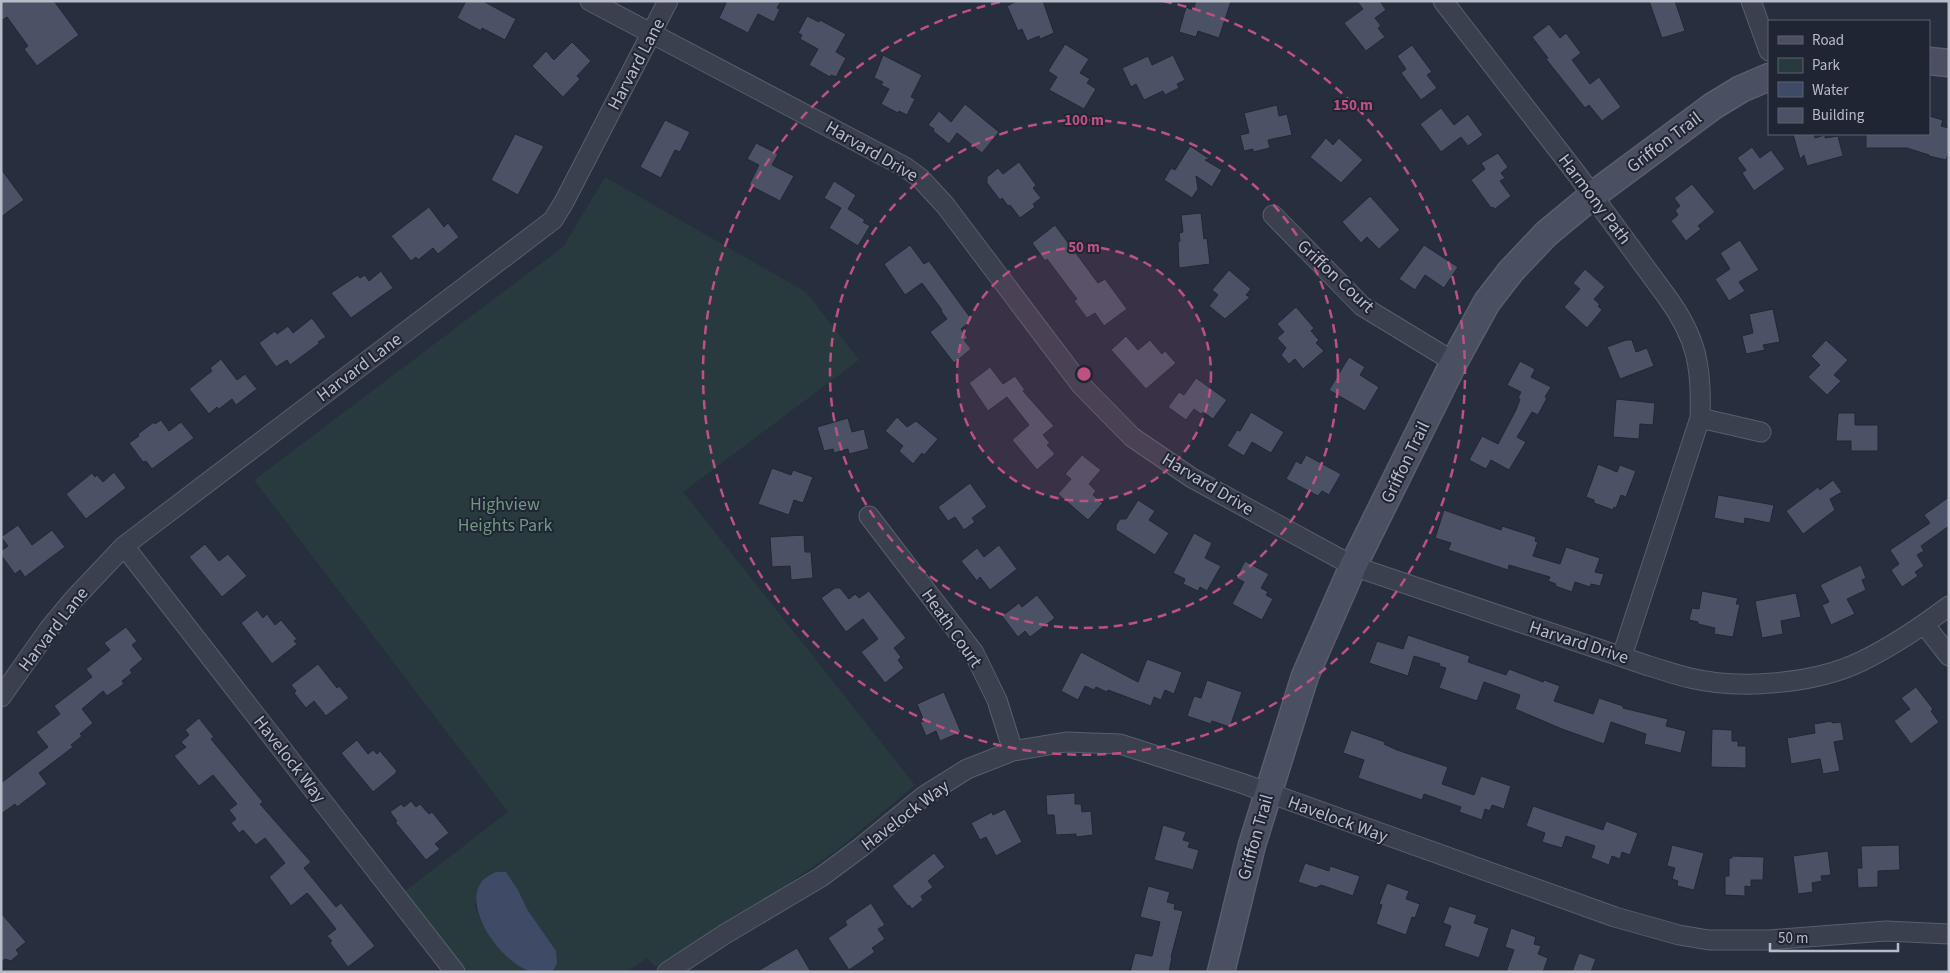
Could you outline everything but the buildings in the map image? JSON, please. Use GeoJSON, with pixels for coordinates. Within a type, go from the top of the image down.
{"type":"FeatureCollection","features":[{"type":"Feature","properties":{"kind":"street","name":"Harvard Drive"},"geometry":{"type":"LineString","coordinates":[[590,1],[888,156],[912,172],[934,191],[946,205],[1081,385],[1132,436],[1192,478],[1353,566],[1690,678],[1732,683],[1764,684],[1824,674],[1860,662],[1924,624],[1949,606]]}},
{"type":"Feature","properties":{"kind":"street","name":"Harvard Lane"},"geometry":{"type":"LineString","coordinates":[[1,697],[49,629],[73,600],[124,546],[553,220],[668,1]]}},
{"type":"Feature","properties":{"kind":"street","name":"Harmony Path"},"geometry":{"type":"LineString","coordinates":[[1442,1],[1593,196],[1682,317],[1691,337],[1696,355],[1701,391],[1700,418],[1622,656]]}},
{"type":"Feature","properties":{"kind":"street"},"geometry":{"type":"LineString","coordinates":[[1751,1],[1768,48]]}},
{"type":"Feature","properties":{"kind":"street"},"geometry":{"type":"LineString","coordinates":[[1930,60],[1949,64]]}},
{"type":"Feature","properties":{"kind":"street","name":"Griffon Trail"},"geometry":{"type":"LineString","coordinates":[[1221,972],[1236,904],[1268,793],[1305,676],[1353,566],[1454,362],[1487,302],[1511,271],[1546,234],[1593,196],[1712,106],[1741,89],[1768,77]]}},
{"type":"Feature","properties":{"kind":"street","name":"Griffon Court"},"geometry":{"type":"LineString","coordinates":[[1272,215],[1362,306],[1454,362]]}},
{"type":"Feature","properties":{"kind":"street"},"geometry":{"type":"LineString","coordinates":[[1700,418],[1761,432]]}},
{"type":"Feature","properties":{"kind":"street","name":"Heath Court"},"geometry":{"type":"LineString","coordinates":[[869,516],[974,653],[997,700],[1013,751]]}},
{"type":"Feature","properties":{"kind":"street","name":"Havelock Way"},"geometry":{"type":"LineString","coordinates":[[124,546],[455,972]]}},
{"type":"Feature","properties":{"kind":"street"},"geometry":{"type":"LineString","coordinates":[[1924,624],[1949,656]]}},
{"type":"Feature","properties":{"kind":"street","name":"Havelock Way"},"geometry":{"type":"LineString","coordinates":[[667,972],[724,934],[821,877],[924,796],[967,770],[1013,751],[1066,742],[1120,744],[1268,793],[1615,917],[1679,935],[1709,940],[1769,940],[1886,931],[1949,934]]}},
{"type":"Feature","properties":{"kind":"green space","name":"Highview Heights Park"},"geometry":{"type":"Polygon","coordinates":[[[605,177],[806,292],[859,360],[683,492],[915,785],[837,850],[779,890],[655,967],[647,958],[627,972],[552,972],[557,964],[543,932],[527,909],[518,890],[477,891],[475,907],[481,922],[524,968],[532,972],[467,972],[405,891],[508,812],[254,480],[563,247],[605,177]]]}},
{"type":"Feature","properties":{"kind":"water"},"geometry":{"type":"Polygon","coordinates":[[[496,872],[506,872],[518,890],[527,909],[556,951],[557,964],[552,972],[533,972],[522,968],[499,948],[488,934],[481,920],[477,905],[477,892],[483,880],[496,872]]]}}]}
